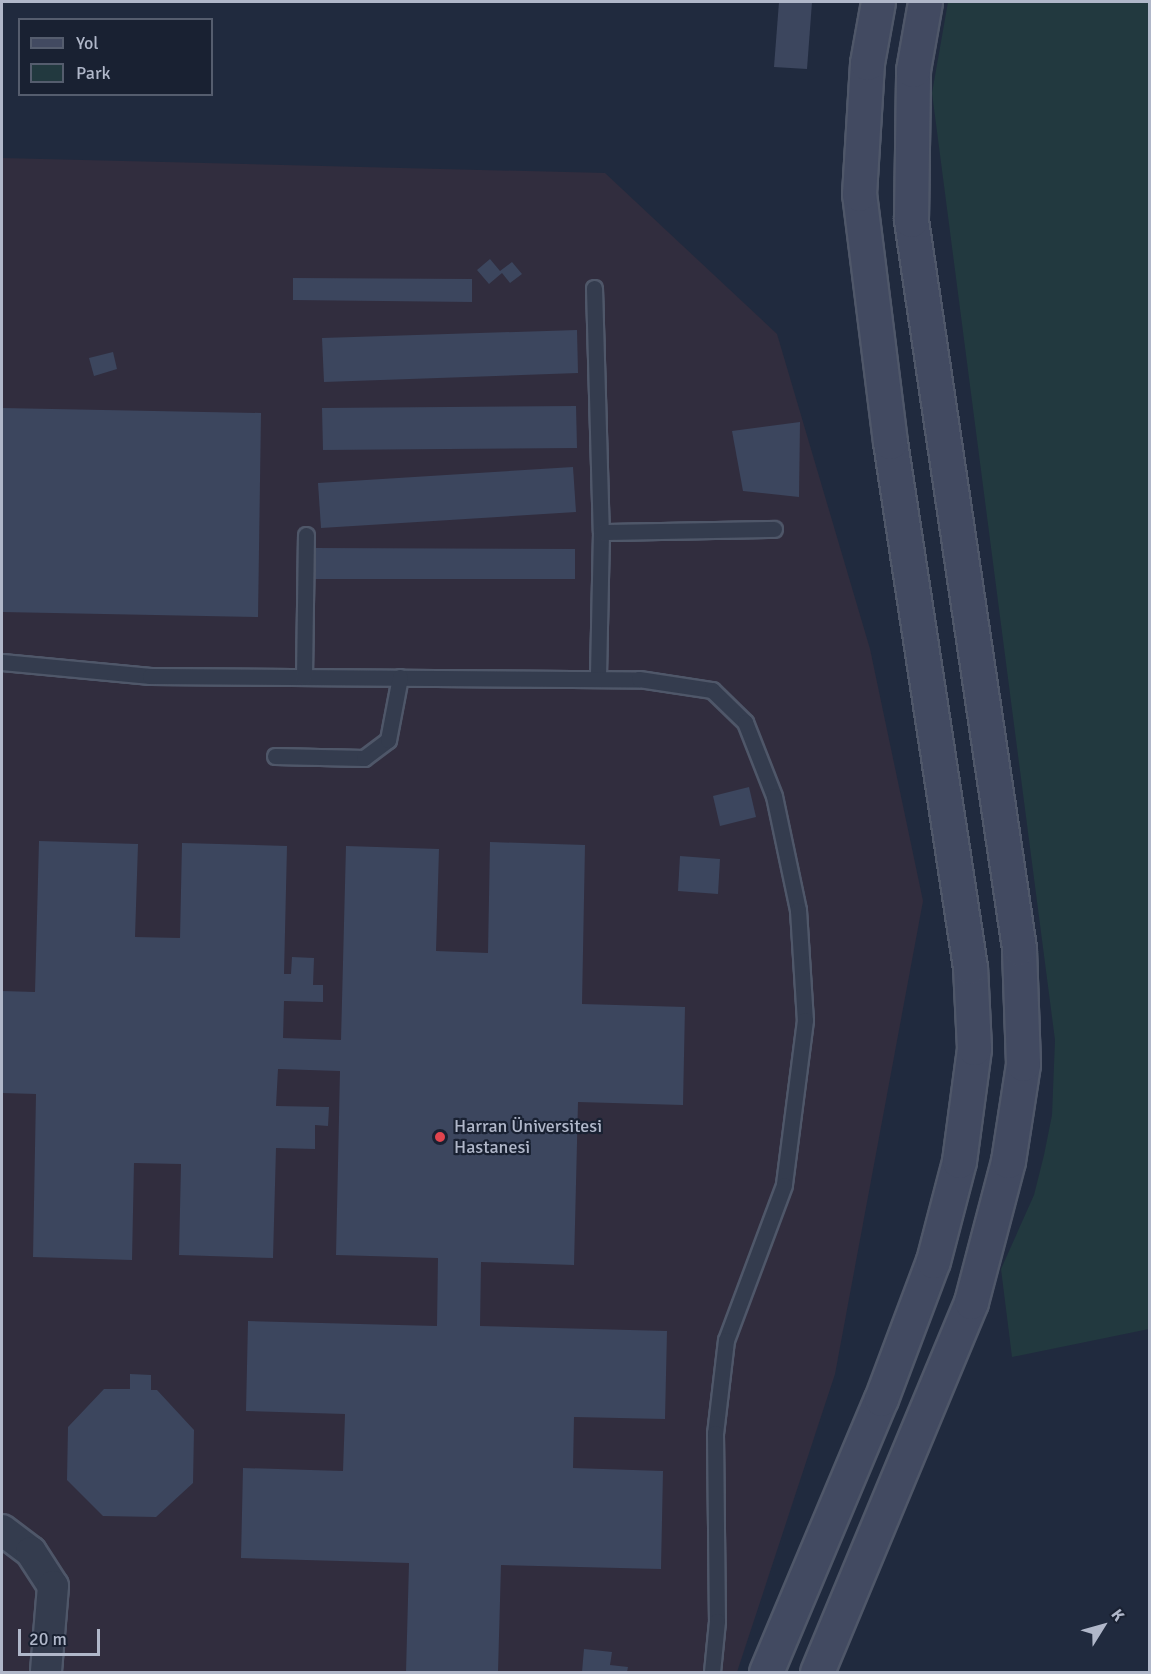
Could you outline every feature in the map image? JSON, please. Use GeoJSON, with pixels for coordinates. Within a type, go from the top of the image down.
{"type":"FeatureCollection","features":[{"type":"Feature","properties":{"kind":"street"},"geometry":{"type":"LineString","coordinates":[[766,1672],[881,1399],[933,1261],[959,1161],[974,1048],[970,967],[890,442],[859,194],[867,63],[878,2]]}},
{"type":"Feature","properties":{"kind":"street"},"geometry":{"type":"LineString","coordinates":[[817,1672],[970,1302],[1008,1161],[1023,1064],[1019,948],[911,220],[913,70],[925,2]]}},
{"type":"Feature","properties":{"kind":"street"},"geometry":{"type":"LineString","coordinates":[[2,1530],[31,1552],[53,1586],[46,1672]]}},
{"type":"Feature","properties":{"kind":"lane"},"geometry":{"type":"LineString","coordinates":[[594,288],[601,532],[598,678]]}},
{"type":"Feature","properties":{"kind":"lane"},"geometry":{"type":"LineString","coordinates":[[601,532],[774,529]]}},
{"type":"Feature","properties":{"kind":"lane"},"geometry":{"type":"LineString","coordinates":[[304,677],[306,535]]}},
{"type":"Feature","properties":{"kind":"lane"},"geometry":{"type":"LineString","coordinates":[[2,662],[150,676],[639,679],[712,690],[746,722],[774,796],[798,910],[806,1020],[784,1185],[726,1340],[715,1433],[717,1621],[712,1672]]}},
{"type":"Feature","properties":{"kind":"lane"},"geometry":{"type":"LineString","coordinates":[[275,756],[364,758],[388,740],[400,677]]}},
{"type":"Feature","properties":{"kind":"shaded area","name":"Harran Üniversitesi Hastanesi"},"geometry":{"type":"Polygon","coordinates":[[[2,158],[605,173],[777,334],[870,649],[923,901],[835,1374],[737,1672],[2,1672],[2,158]]]}},
{"type":"Feature","properties":{"kind":"green space"},"geometry":{"type":"Polygon","coordinates":[[[948,2],[1150,2],[1149,1329],[1012,1357],[1001,1269],[1034,1195],[1044,1155],[1052,1115],[1055,1040],[932,93],[948,2]]]}},
{"type":"Feature","properties":{"kind":"building"},"geometry":{"type":"Polygon","coordinates":[[[779,2],[812,2],[807,69],[774,67],[779,2]]]}},
{"type":"Feature","properties":{"kind":"building"},"geometry":{"type":"Polygon","coordinates":[[[490,259],[500,271],[512,262],[522,274],[510,283],[502,273],[489,284],[477,270],[490,259]]]}},
{"type":"Feature","properties":{"kind":"building"},"geometry":{"type":"Polygon","coordinates":[[[293,278],[472,279],[472,302],[293,300],[293,278]]]}},
{"type":"Feature","properties":{"kind":"building"},"geometry":{"type":"Polygon","coordinates":[[[577,330],[578,373],[324,382],[322,338],[577,330]]]}},
{"type":"Feature","properties":{"kind":"building"},"geometry":{"type":"Polygon","coordinates":[[[113,352],[117,369],[94,376],[89,358],[113,352]]]}},
{"type":"Feature","properties":{"kind":"building"},"geometry":{"type":"Polygon","coordinates":[[[576,406],[577,448],[323,450],[322,408],[576,406]]]}},
{"type":"Feature","properties":{"kind":"building"},"geometry":{"type":"Polygon","coordinates":[[[2,408],[261,413],[258,617],[2,612],[2,408]]]}},
{"type":"Feature","properties":{"kind":"building"},"geometry":{"type":"Polygon","coordinates":[[[800,422],[799,497],[743,491],[732,431],[800,422]]]}},
{"type":"Feature","properties":{"kind":"building"},"geometry":{"type":"Polygon","coordinates":[[[573,467],[576,512],[321,528],[318,483],[573,467]]]}},
{"type":"Feature","properties":{"kind":"building"},"geometry":{"type":"Polygon","coordinates":[[[314,548],[575,549],[575,579],[314,579],[314,548]]]}},
{"type":"Feature","properties":{"kind":"building"},"geometry":{"type":"Polygon","coordinates":[[[749,787],[756,817],[720,826],[713,796],[749,787]]]}},
{"type":"Feature","properties":{"kind":"building"},"geometry":{"type":"Polygon","coordinates":[[[39,841],[138,844],[135,937],[180,938],[182,843],[287,846],[284,974],[291,974],[292,957],[314,958],[313,985],[323,985],[323,1002],[284,1001],[283,1038],[341,1040],[346,846],[439,849],[436,951],[488,953],[490,842],[585,845],[582,1004],[685,1007],[683,1105],[578,1102],[574,1265],[481,1262],[480,1326],[667,1331],[665,1419],[574,1417],[573,1468],[663,1471],[661,1569],[501,1565],[498,1672],[406,1672],[409,1563],[241,1558],[243,1468],[343,1471],[345,1414],[246,1411],[248,1321],[437,1326],[438,1258],[336,1255],[340,1071],[278,1069],[276,1106],[329,1107],[328,1126],[315,1125],[315,1149],[276,1148],[273,1258],[179,1255],[181,1164],[134,1163],[132,1260],[33,1257],[36,1094],[2,1093],[2,991],[35,992],[39,841]]]}},
{"type":"Feature","properties":{"kind":"building"},"geometry":{"type":"Polygon","coordinates":[[[680,856],[720,859],[718,894],[678,891],[680,856]]]}},
{"type":"Feature","properties":{"kind":"building"},"geometry":{"type":"Polygon","coordinates":[[[130,1374],[151,1375],[151,1390],[157,1390],[194,1430],[193,1483],[156,1517],[103,1516],[67,1480],[68,1427],[104,1389],[130,1389],[130,1374]]]}},
{"type":"Feature","properties":{"kind":"building"},"geometry":{"type":"Polygon","coordinates":[[[584,1649],[612,1652],[610,1665],[628,1667],[627,1672],[582,1672],[584,1649]]]}},
{"type":"Feature","properties":{"kind":"place","name":"Harran Üniversitesi Hastanesi"},"geometry":{"type":"Point","coordinates":[440,1137]}}]}
